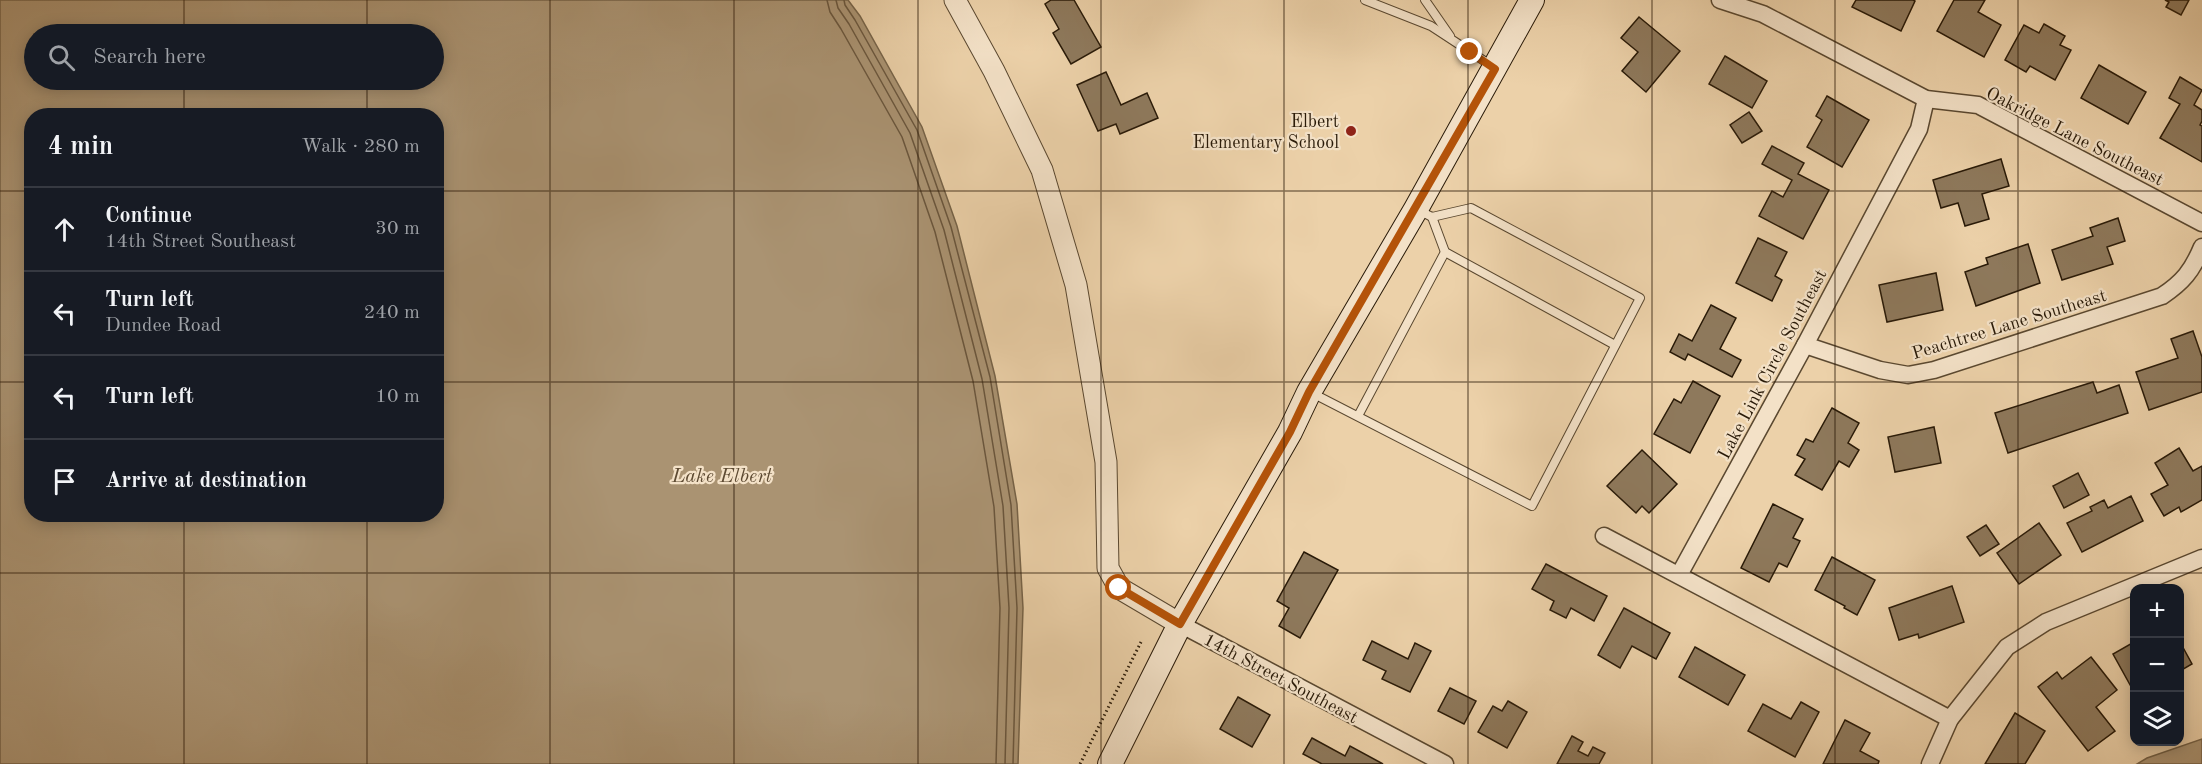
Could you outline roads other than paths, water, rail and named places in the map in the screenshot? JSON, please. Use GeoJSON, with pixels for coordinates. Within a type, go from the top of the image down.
{"type":"FeatureCollection","features":[{"type":"Feature","properties":{"kind":"main road"},"geometry":{"type":"LineString","coordinates":[[1111,763],[1180,624],[1290,432],[1309,392],[1424,213],[1532,0]]}},
{"type":"Feature","properties":{"kind":"street","name":"14th Street Southeast"},"geometry":{"type":"LineString","coordinates":[[955,0],[994,71],[1042,170],[1076,285],[1107,462],[1108,568],[1119,588],[1180,624],[1440,763]]}},
{"type":"Feature","properties":{"kind":"street"},"geometry":{"type":"LineString","coordinates":[[1720,0],[1762,14],[1926,99]]}},
{"type":"Feature","properties":{"kind":"street","name":"Oakridge Lane Southeast"},"geometry":{"type":"LineString","coordinates":[[1926,99],[1978,105],[2202,224]]}},
{"type":"Feature","properties":{"kind":"street","name":"Lake Link Circle Southeast"},"geometry":{"type":"LineString","coordinates":[[1679,575],[1805,345],[1919,129],[1926,99]]}},
{"type":"Feature","properties":{"kind":"street","name":"Peachtree Lane Southeast"},"geometry":{"type":"LineString","coordinates":[[1805,345],[1880,370],[1908,375],[1934,370],[2162,296],[2180,284],[2194,266],[2202,247]]}},
{"type":"Feature","properties":{"kind":"street"},"geometry":{"type":"LineString","coordinates":[[1604,536],[1950,718]]}},
{"type":"Feature","properties":{"kind":"street"},"geometry":{"type":"LineString","coordinates":[[1930,764],[1950,718],[2007,647],[2046,622],[2202,558]]}},
{"type":"Feature","properties":{"kind":"lane"},"geometry":{"type":"LineString","coordinates":[[1365,0],[1431,26],[1495,69]]}},
{"type":"Feature","properties":{"kind":"lane"},"geometry":{"type":"LineString","coordinates":[[1425,0],[1454,41]]}},
{"type":"Feature","properties":{"kind":"lane"},"geometry":{"type":"LineString","coordinates":[[1309,392],[1532,506],[1640,298],[1471,208],[1424,213],[1445,252],[1615,345]]}},
{"type":"Feature","properties":{"kind":"lane"},"geometry":{"type":"LineString","coordinates":[[1358,416],[1445,252]]}},
{"type":"Feature","properties":{"kind":"water","name":"Lake Elbert"},"geometry":{"type":"Polygon","coordinates":[[[0,0],[848,0],[860,16],[922,127],[957,226],[995,376],[1017,504],[1023,608],[1018,764],[0,764],[0,0]]]}},
{"type":"Feature","properties":{"kind":"water"},"geometry":{"type":"Polygon","coordinates":[[[2202,739],[2202,764],[2137,764],[2147,758],[2202,739]]]}},
{"type":"Feature","properties":{"kind":"place","name":"Elbert Elementary School"},"geometry":{"type":"Point","coordinates":[1351,131]}}]}
